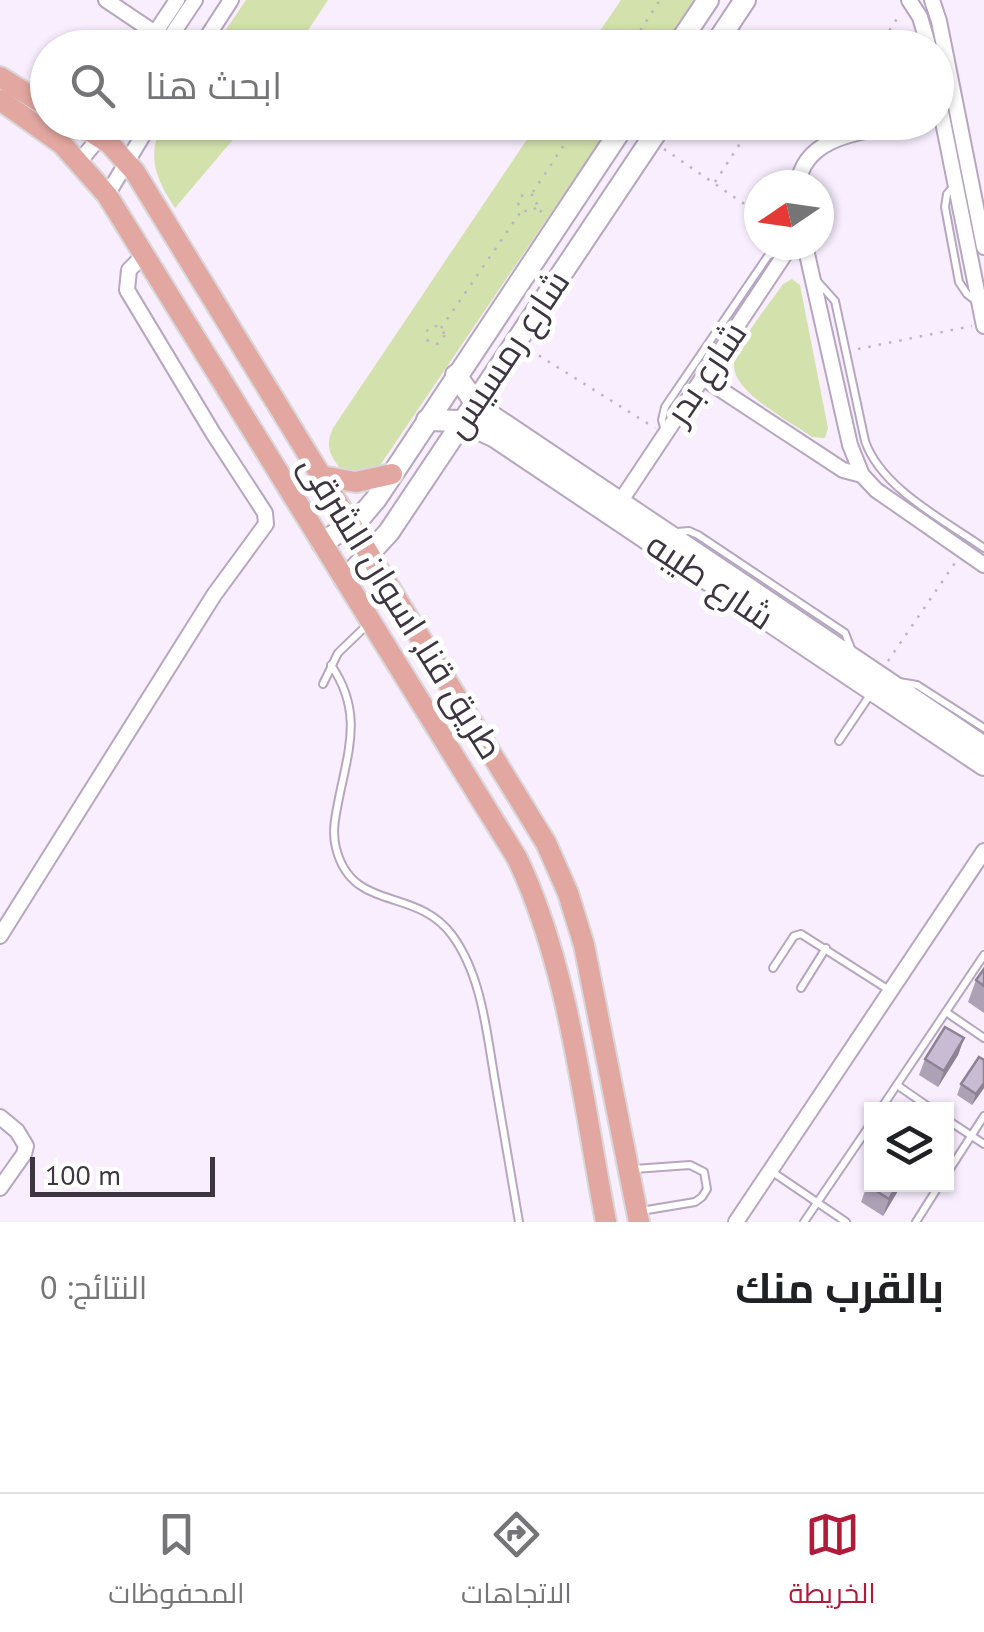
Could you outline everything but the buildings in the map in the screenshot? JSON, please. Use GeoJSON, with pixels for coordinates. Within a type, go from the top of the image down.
{"type":"FeatureCollection","features":[{"type":"Feature","properties":{"kind":"main road"},"geometry":{"type":"LineString","coordinates":[[688,30],[708,0]]}},
{"type":"Feature","properties":{"kind":"main road"},"geometry":{"type":"LineString","coordinates":[[725,30],[745,0]]}},
{"type":"Feature","properties":{"kind":"main road"},"geometry":{"type":"LineString","coordinates":[[0,77],[30,95]]}},
{"type":"Feature","properties":{"kind":"main road","name":"طريق قنا, اسوان الشرقى"},"geometry":{"type":"LineString","coordinates":[[0,100],[30,120]]}},
{"type":"Feature","properties":{"kind":"main road","name":"طريق قنا, اسوان الشرقى"},"geometry":{"type":"LineString","coordinates":[[58,140],[80,160],[107,194],[517,858],[537,903],[558,977],[606,1222]]}},
{"type":"Feature","properties":{"kind":"main road","name":"طريق قنا, اسوان الشرقى"},"geometry":{"type":"LineString","coordinates":[[113,140],[534,818],[558,868],[584,945],[640,1218]]}},
{"type":"Feature","properties":{"kind":"main road","name":"شارع رمسيس"},"geometry":{"type":"LineString","coordinates":[[322,543],[351,526],[368,509],[614,140]]}},
{"type":"Feature","properties":{"kind":"main road","name":"شارع رمسيس"},"geometry":{"type":"LineString","coordinates":[[345,580],[400,516],[652,140]]}},
{"type":"Feature","properties":{"kind":"main road","name":"شارع طيبه"},"geometry":{"type":"LineString","coordinates":[[456,375],[474,401],[493,417],[851,657],[984,765]]}},
{"type":"Feature","properties":{"kind":"main road","name":"شارع طيبه"},"geometry":{"type":"LineString","coordinates":[[427,420],[461,422],[495,437],[984,746]]}},
{"type":"Feature","properties":{"kind":"main road"},"geometry":{"type":"LineString","coordinates":[[321,476],[356,482],[392,474]]}},
{"type":"Feature","properties":{"kind":"street"},"geometry":{"type":"LineString","coordinates":[[106,0],[151,30]]}},
{"type":"Feature","properties":{"kind":"street"},"geometry":{"type":"LineString","coordinates":[[157,30],[177,0]]}},
{"type":"Feature","properties":{"kind":"street"},"geometry":{"type":"LineString","coordinates":[[175,30],[196,0]]}},
{"type":"Feature","properties":{"kind":"street"},"geometry":{"type":"LineString","coordinates":[[211,30],[231,0]]}},
{"type":"Feature","properties":{"kind":"street"},"geometry":{"type":"LineString","coordinates":[[909,0],[924,30]]}},
{"type":"Feature","properties":{"kind":"street"},"geometry":{"type":"LineString","coordinates":[[937,2],[942,30]]}},
{"type":"Feature","properties":{"kind":"street"},"geometry":{"type":"LineString","coordinates":[[954,90],[984,246]]}},
{"type":"Feature","properties":{"kind":"street"},"geometry":{"type":"LineString","coordinates":[[80,160],[98,140]]}},
{"type":"Feature","properties":{"kind":"street"},"geometry":{"type":"LineString","coordinates":[[107,194],[139,140]]}},
{"type":"Feature","properties":{"kind":"street"},"geometry":{"type":"LineString","coordinates":[[802,170],[823,144],[839,140]]}},
{"type":"Feature","properties":{"kind":"street"},"geometry":{"type":"LineString","coordinates":[[945,140],[979,276],[984,325]]}},
{"type":"Feature","properties":{"kind":"street"},"geometry":{"type":"LineString","coordinates":[[0,936],[214,594],[266,524],[266,514],[127,290],[129,270],[144,254]]}},
{"type":"Feature","properties":{"kind":"street","name":"شارع بدر"},"geometry":{"type":"LineString","coordinates":[[620,502],[785,260]]}},
{"type":"Feature","properties":{"kind":"street"},"geometry":{"type":"LineString","coordinates":[[802,260],[811,278],[850,445],[865,479]]}},
{"type":"Feature","properties":{"kind":"street"},"geometry":{"type":"LineString","coordinates":[[703,378],[843,470],[865,479],[984,569]]}},
{"type":"Feature","properties":{"kind":"street"},"geometry":{"type":"LineString","coordinates":[[865,479],[880,472]]}},
{"type":"Feature","properties":{"kind":"street"},"geometry":{"type":"LineString","coordinates":[[736,1222],[984,851]]}},
{"type":"Feature","properties":{"kind":"street"},"geometry":{"type":"LineString","coordinates":[[0,1117],[17,1130],[26,1146],[0,1188]]}},
{"type":"Feature","properties":{"kind":"lane"},"geometry":{"type":"LineString","coordinates":[[956,184],[947,194],[945,207],[959,282],[966,294],[979,302]]}},
{"type":"Feature","properties":{"kind":"lane"},"geometry":{"type":"LineString","coordinates":[[665,433],[664,407],[765,260]]}},
{"type":"Feature","properties":{"kind":"lane"},"geometry":{"type":"LineString","coordinates":[[811,278],[828,290],[834,301],[865,442],[880,472],[984,548]]}},
{"type":"Feature","properties":{"kind":"lane"},"geometry":{"type":"LineString","coordinates":[[323,684],[348,641],[372,622]]}},
{"type":"Feature","properties":{"kind":"lane"},"geometry":{"type":"LineString","coordinates":[[331,665],[348,696],[352,714],[335,822],[336,850],[349,874],[367,891],[424,908],[444,925],[462,950],[486,1027],[519,1222]]}},
{"type":"Feature","properties":{"kind":"lane"},"geometry":{"type":"LineString","coordinates":[[839,741],[881,682],[917,684],[984,728]]}},
{"type":"Feature","properties":{"kind":"lane"},"geometry":{"type":"LineString","coordinates":[[773,968],[797,934],[804,934],[890,991]]}},
{"type":"Feature","properties":{"kind":"lane"},"geometry":{"type":"LineString","coordinates":[[801,988],[826,948]]}},
{"type":"Feature","properties":{"kind":"lane"},"geometry":{"type":"LineString","coordinates":[[885,1102],[984,955]]}},
{"type":"Feature","properties":{"kind":"lane"},"geometry":{"type":"LineString","coordinates":[[946,1012],[984,1038]]}},
{"type":"Feature","properties":{"kind":"lane"},"geometry":{"type":"LineString","coordinates":[[896,1085],[921,1102]]}},
{"type":"Feature","properties":{"kind":"lane"},"geometry":{"type":"LineString","coordinates":[[954,1162],[984,1116]]}},
{"type":"Feature","properties":{"kind":"lane"},"geometry":{"type":"LineString","coordinates":[[954,1124],[984,1144]]}},
{"type":"Feature","properties":{"kind":"lane"},"geometry":{"type":"LineString","coordinates":[[804,1222],[864,1134]]}},
{"type":"Feature","properties":{"kind":"lane"},"geometry":{"type":"LineString","coordinates":[[628,1167],[646,1170],[690,1165],[704,1172],[707,1180],[707,1190],[695,1202],[640,1218]]}},
{"type":"Feature","properties":{"kind":"lane"},"geometry":{"type":"LineString","coordinates":[[770,1170],[846,1222]]}},
{"type":"Feature","properties":{"kind":"lane"},"geometry":{"type":"LineString","coordinates":[[916,1222],[935,1192]]}},
{"type":"Feature","properties":{"kind":"path"},"geometry":{"type":"LineString","coordinates":[[641,30],[660,0]]}},
{"type":"Feature","properties":{"kind":"path"},"geometry":{"type":"LineString","coordinates":[[890,30],[899,16]]}},
{"type":"Feature","properties":{"kind":"path"},"geometry":{"type":"LineString","coordinates":[[214,26],[219,30]]}},
{"type":"Feature","properties":{"kind":"path"},"geometry":{"type":"LineString","coordinates":[[532,194],[537,200],[536,208],[522,210],[520,196],[532,194],[567,140]]}},
{"type":"Feature","properties":{"kind":"path"},"geometry":{"type":"LineString","coordinates":[[668,140],[714,183],[744,204]]}},
{"type":"Feature","properties":{"kind":"path"},"geometry":{"type":"LineString","coordinates":[[714,183],[742,140]]}},
{"type":"Feature","properties":{"kind":"path"},"geometry":{"type":"LineString","coordinates":[[441,328],[522,210]]}},
{"type":"Feature","properties":{"kind":"path"},"geometry":{"type":"LineString","coordinates":[[846,352],[984,325]]}},
{"type":"Feature","properties":{"kind":"path"},"geometry":{"type":"LineString","coordinates":[[515,341],[665,433]]}},
{"type":"Feature","properties":{"kind":"path"},"geometry":{"type":"LineString","coordinates":[[881,682],[963,551]]}},
{"type":"Feature","properties":{"kind":"green space"},"geometry":{"type":"Polygon","coordinates":[[[246,0],[328,0],[308,30],[226,30],[246,0]]]}},
{"type":"Feature","properties":{"kind":"green space"},"geometry":{"type":"Polygon","coordinates":[[[621,0],[695,0],[675,30],[601,30],[621,0]]]}},
{"type":"Feature","properties":{"kind":"green space"},"geometry":{"type":"Polygon","coordinates":[[[157,140],[233,140],[175,208],[155,167],[157,140]]]}},
{"type":"Feature","properties":{"kind":"green space"},"geometry":{"type":"Polygon","coordinates":[[[527,140],[600,140],[379,467],[362,473],[339,467],[329,448],[333,428],[527,140]]]}},
{"type":"Feature","properties":{"kind":"green space"},"geometry":{"type":"Polygon","coordinates":[[[792,279],[800,285],[828,428],[825,438],[812,437],[764,405],[736,375],[736,356],[747,335],[783,284],[792,279]]]}}]}
